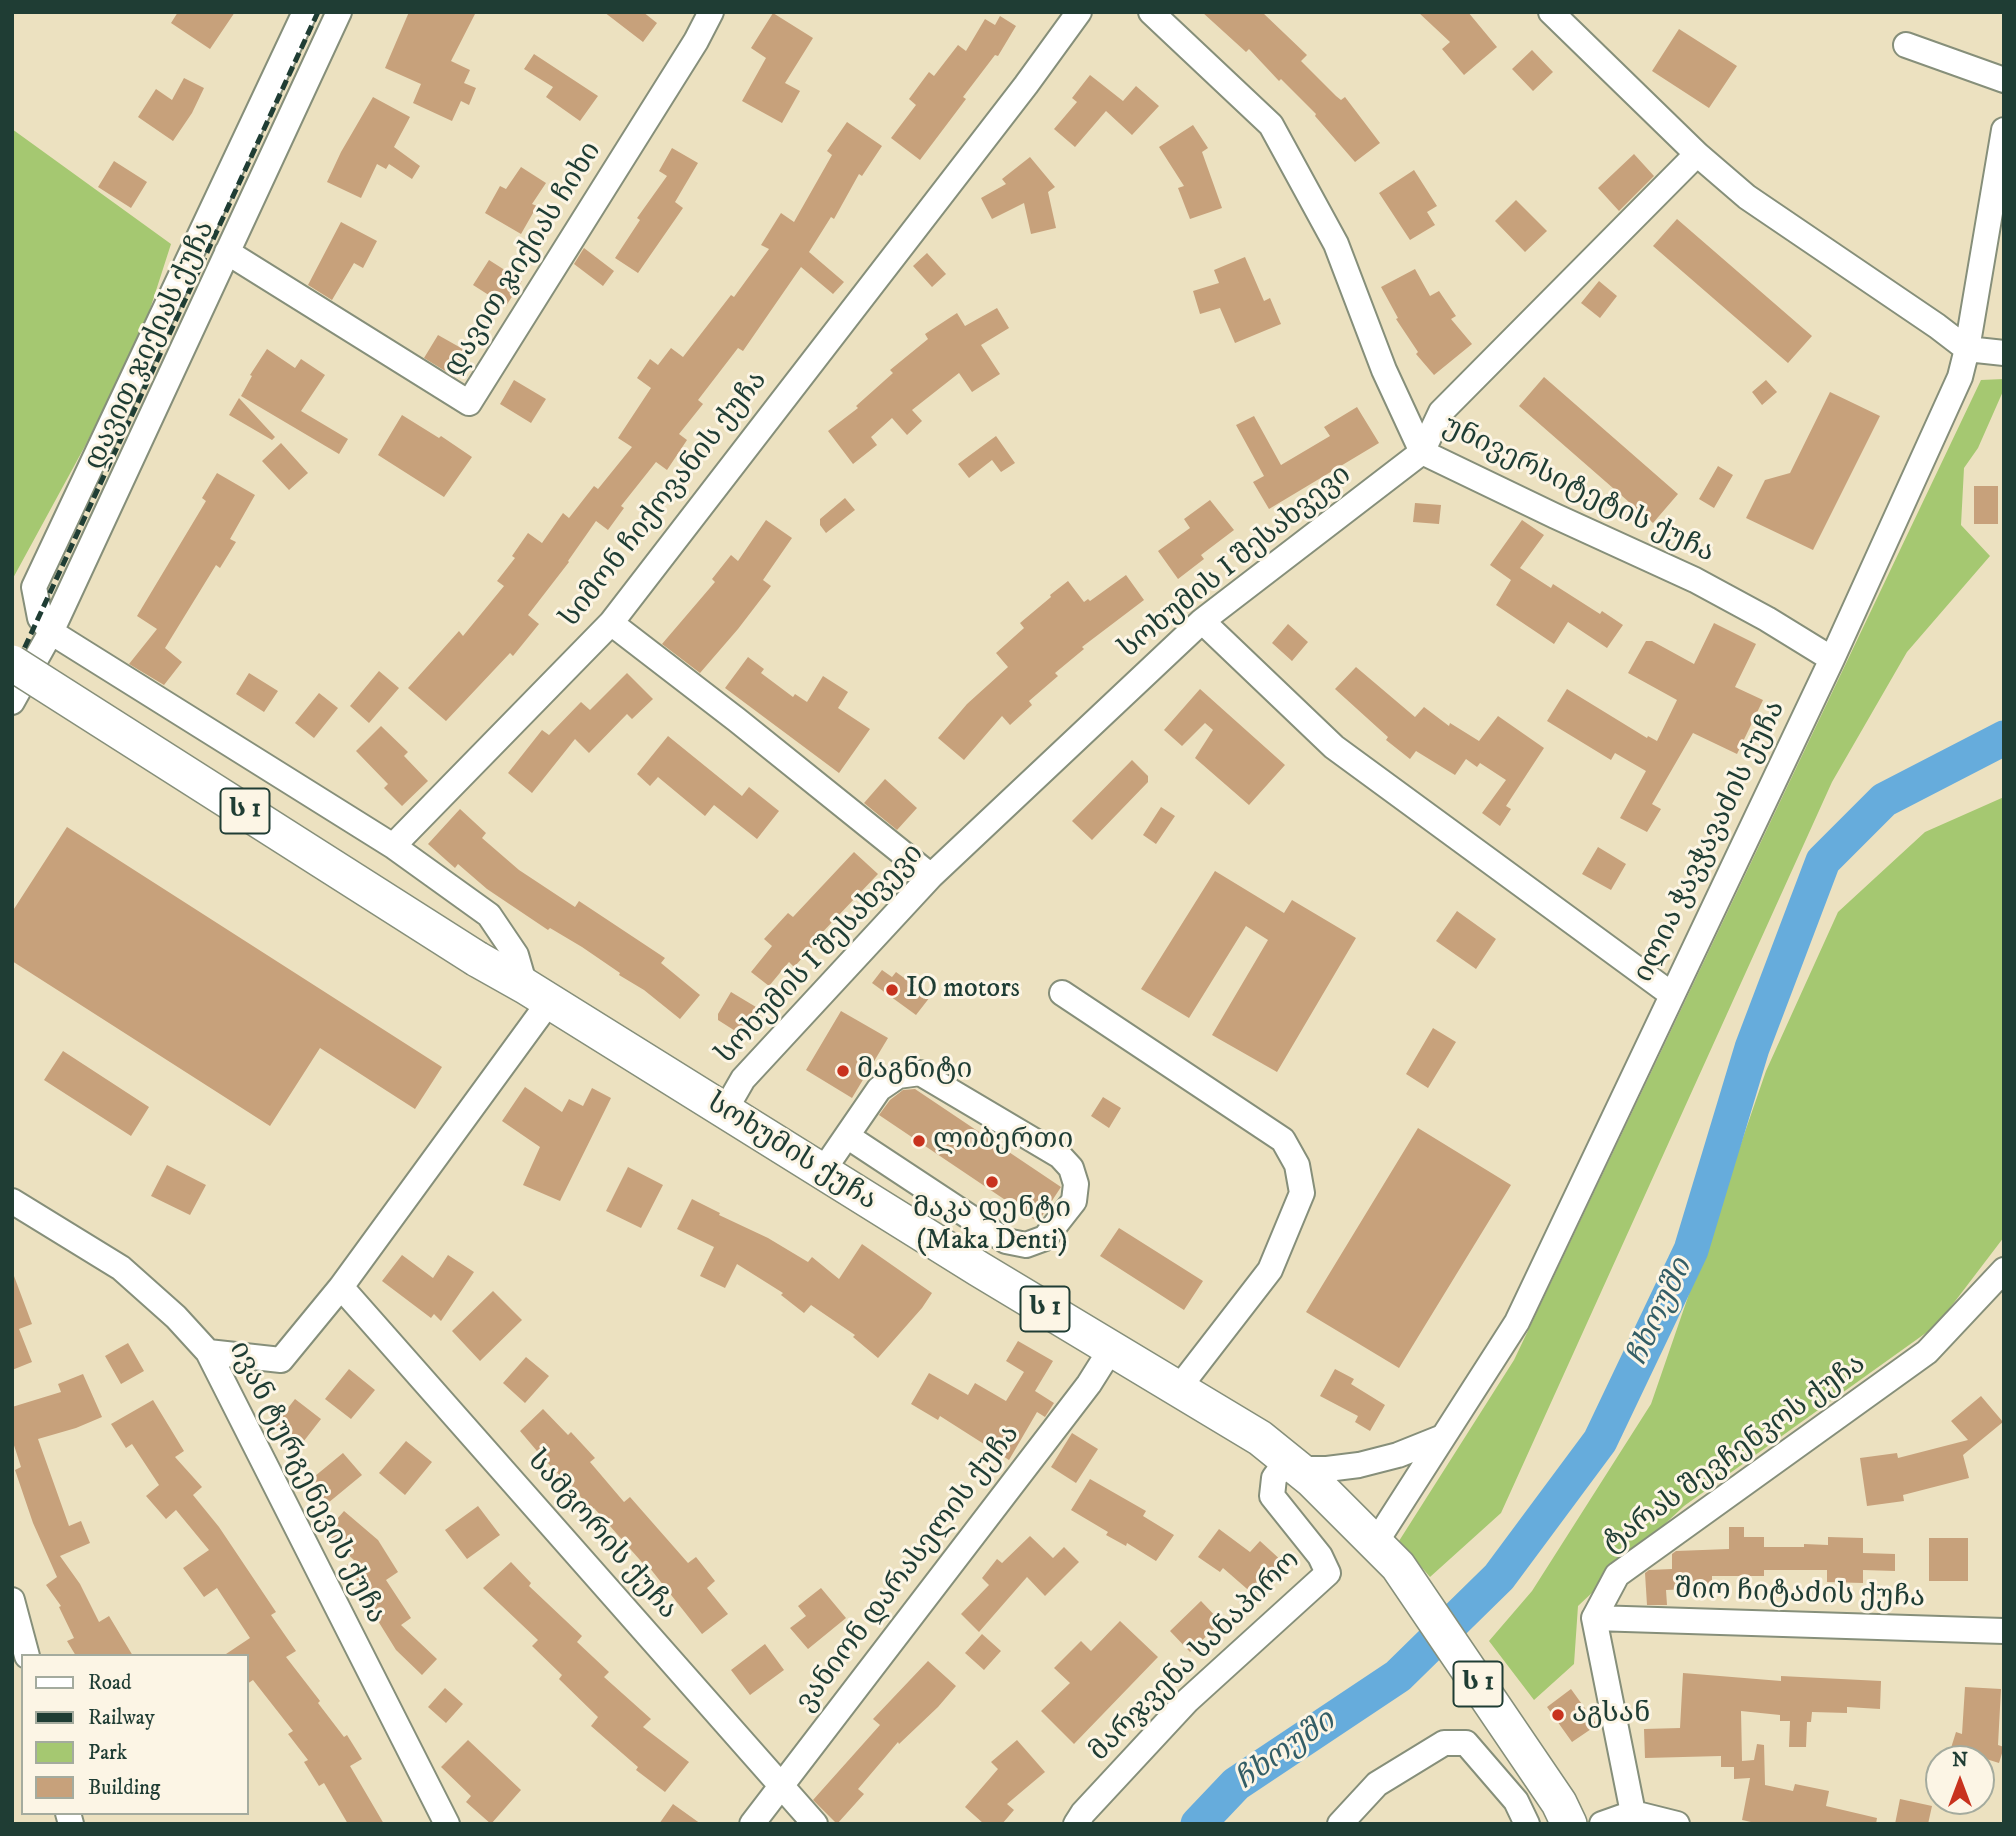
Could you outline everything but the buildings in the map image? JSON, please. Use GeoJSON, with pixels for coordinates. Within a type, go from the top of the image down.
{"type":"FeatureCollection","features":[{"type":"Feature","properties":{"kind":"highway","name":"სოხუმის ქუჩა"},"geometry":{"type":"LineString","coordinates":[[12,663],[723,1112],[1260,1438],[1292,1464],[1387,1554],[1564,1813]]}},
{"type":"Feature","properties":{"kind":"street","name":"დავით ჯიქიას ქუჩა"},"geometry":{"type":"LineString","coordinates":[[51,632],[40,618],[34,587],[305,12]]}},
{"type":"Feature","properties":{"kind":"street","name":"დავით ჯიქიას ქუჩა"},"geometry":{"type":"LineString","coordinates":[[12,702],[51,632],[339,12]]}},
{"type":"Feature","properties":{"kind":"street","name":"დავით ჯიქიას ჩიხი"},"geometry":{"type":"LineString","coordinates":[[227,252],[469,403],[696,41],[711,12]]}},
{"type":"Feature","properties":{"kind":"street","name":"სიმონ ჩიქოვანის ქუჩა"},"geometry":{"type":"LineString","coordinates":[[393,846],[611,623],[1026,85],[1079,12]]}},
{"type":"Feature","properties":{"kind":"street","name":"უნივერსიტეტის ქუჩა"},"geometry":{"type":"LineString","coordinates":[[1151,12],[1271,125],[1336,244],[1384,370],[1422,452],[1695,580],[1767,619],[1832,659]]}},
{"type":"Feature","properties":{"kind":"street"},"geometry":{"type":"LineString","coordinates":[[1551,12],[1697,153],[1747,197],[1967,349],[2004,353]]}},
{"type":"Feature","properties":{"kind":"street"},"geometry":{"type":"LineString","coordinates":[[1906,45],[2004,80]]}},
{"type":"Feature","properties":{"kind":"street","name":"ილია ჭავჭავაძის ქუჩა"},"geometry":{"type":"LineString","coordinates":[[1387,1554],[1443,1437],[1517,1322],[1832,659],[1960,377],[2004,130]]}},
{"type":"Feature","properties":{"kind":"street","name":"სოხუმის I შესახვევი"},"geometry":{"type":"LineString","coordinates":[[723,1112],[743,1079],[931,876],[1202,621],[1422,452],[1441,412],[1697,153]]}},
{"type":"Feature","properties":{"kind":"street"},"geometry":{"type":"LineString","coordinates":[[1202,621],[1334,747],[1671,994]]}},
{"type":"Feature","properties":{"kind":"street"},"geometry":{"type":"LineString","coordinates":[[611,623],[931,876]]}},
{"type":"Feature","properties":{"kind":"street"},"geometry":{"type":"LineString","coordinates":[[51,632],[393,846],[489,915],[516,954],[537,994],[341,1287],[281,1360],[208,1352]]}},
{"type":"Feature","properties":{"kind":"street"},"geometry":{"type":"LineString","coordinates":[[1062,993],[1283,1140],[1297,1166],[1302,1193],[1270,1270],[1178,1389]]}},
{"type":"Feature","properties":{"kind":"street"},"geometry":{"type":"LineString","coordinates":[[822,1172],[879,1089],[898,1076],[920,1073],[1060,1156],[1071,1168],[1076,1184],[1074,1201],[1045,1238],[1026,1245],[1006,1241],[847,1136]]}},
{"type":"Feature","properties":{"kind":"street","name":"ივან ტურგენევის ქუჩა"},"geometry":{"type":"LineString","coordinates":[[12,1201],[121,1268],[176,1317],[208,1352],[447,1824]]}},
{"type":"Feature","properties":{"kind":"street","name":"ტარას შევჩენკოს ქუჩა"},"geometry":{"type":"LineString","coordinates":[[1594,1618],[1617,1574],[1927,1352],[2004,1270]]}},
{"type":"Feature","properties":{"kind":"street","name":"სამგორის ქუჩა"},"geometry":{"type":"LineString","coordinates":[[341,1287],[815,1824]]}},
{"type":"Feature","properties":{"kind":"street","name":"ვანიონ დარასელის ქუჩა"},"geometry":{"type":"LineString","coordinates":[[752,1824],[1089,1384],[1111,1349]]}},
{"type":"Feature","properties":{"kind":"street"},"geometry":{"type":"LineString","coordinates":[[1292,1464],[1327,1469],[1359,1465],[1398,1455],[1443,1437]]}},
{"type":"Feature","properties":{"kind":"street","name":"მარჯვენა სანაპირო"},"geometry":{"type":"LineString","coordinates":[[1076,1824],[1083,1812],[1187,1701],[1328,1573],[1320,1556],[1272,1496],[1274,1478],[1292,1464]]}},
{"type":"Feature","properties":{"kind":"street"},"geometry":{"type":"LineString","coordinates":[[12,1600],[26,1654]]}},
{"type":"Feature","properties":{"kind":"street"},"geometry":{"type":"LineString","coordinates":[[1594,1618],[1633,1813]]}},
{"type":"Feature","properties":{"kind":"street","name":"შიო ჩიტაძის ქუჩა"},"geometry":{"type":"LineString","coordinates":[[1594,1618],[2004,1631]]}},
{"type":"Feature","properties":{"kind":"street"},"geometry":{"type":"LineString","coordinates":[[1340,1824],[1377,1784],[1444,1743],[1466,1743],[1516,1801],[1527,1824]]}},
{"type":"Feature","properties":{"kind":"street"},"geometry":{"type":"LineString","coordinates":[[1602,1824],[1633,1813],[1677,1824]]}},
{"type":"Feature","properties":{"kind":"green space"},"geometry":{"type":"Polygon","coordinates":[[[12,129],[171,244],[143,331],[85,446],[12,580],[12,129]]]}},
{"type":"Feature","properties":{"kind":"green space"},"geometry":{"type":"Polygon","coordinates":[[[2004,379],[2004,389],[1978,448],[1964,468],[1961,525],[1990,556],[1907,652],[1832,782],[1501,1513],[1430,1577],[1399,1541],[1514,1360],[1981,380],[2004,379]]]}},
{"type":"Feature","properties":{"kind":"green space"},"geometry":{"type":"Polygon","coordinates":[[[2004,797],[2004,1237],[1937,1325],[1684,1506],[1578,1606],[1574,1664],[1534,1700],[1489,1641],[1532,1591],[1651,1404],[1766,1071],[1838,912],[1925,832],[2004,797]]]}},
{"type":"Feature","properties":{"kind":"waterway","name":"ჩხოუში"},"geometry":{"type":"LineString","coordinates":[[1198,1824],[1236,1784],[1398,1676],[1499,1577],[1600,1441],[1691,1250],[1752,1048],[1823,861],[1884,800],[2004,738]]}},
{"type":"Feature","properties":{"kind":"railway"},"geometry":{"type":"LineString","coordinates":[[12,675],[318,12]]}},
{"type":"Feature","properties":{"kind":"place","name":"IO motors"},"geometry":{"type":"Point","coordinates":[892,990]}},
{"type":"Feature","properties":{"kind":"place","name":"მაგნიტი"},"geometry":{"type":"Point","coordinates":[843,1071]}},
{"type":"Feature","properties":{"kind":"place","name":"ლიბერთი"},"geometry":{"type":"Point","coordinates":[919,1141]}},
{"type":"Feature","properties":{"kind":"place","name":"მაკა დენტი (Maka Denti)"},"geometry":{"type":"Point","coordinates":[992,1182]}},
{"type":"Feature","properties":{"kind":"place","name":"აგსან"},"geometry":{"type":"Point","coordinates":[1558,1715]}}]}
